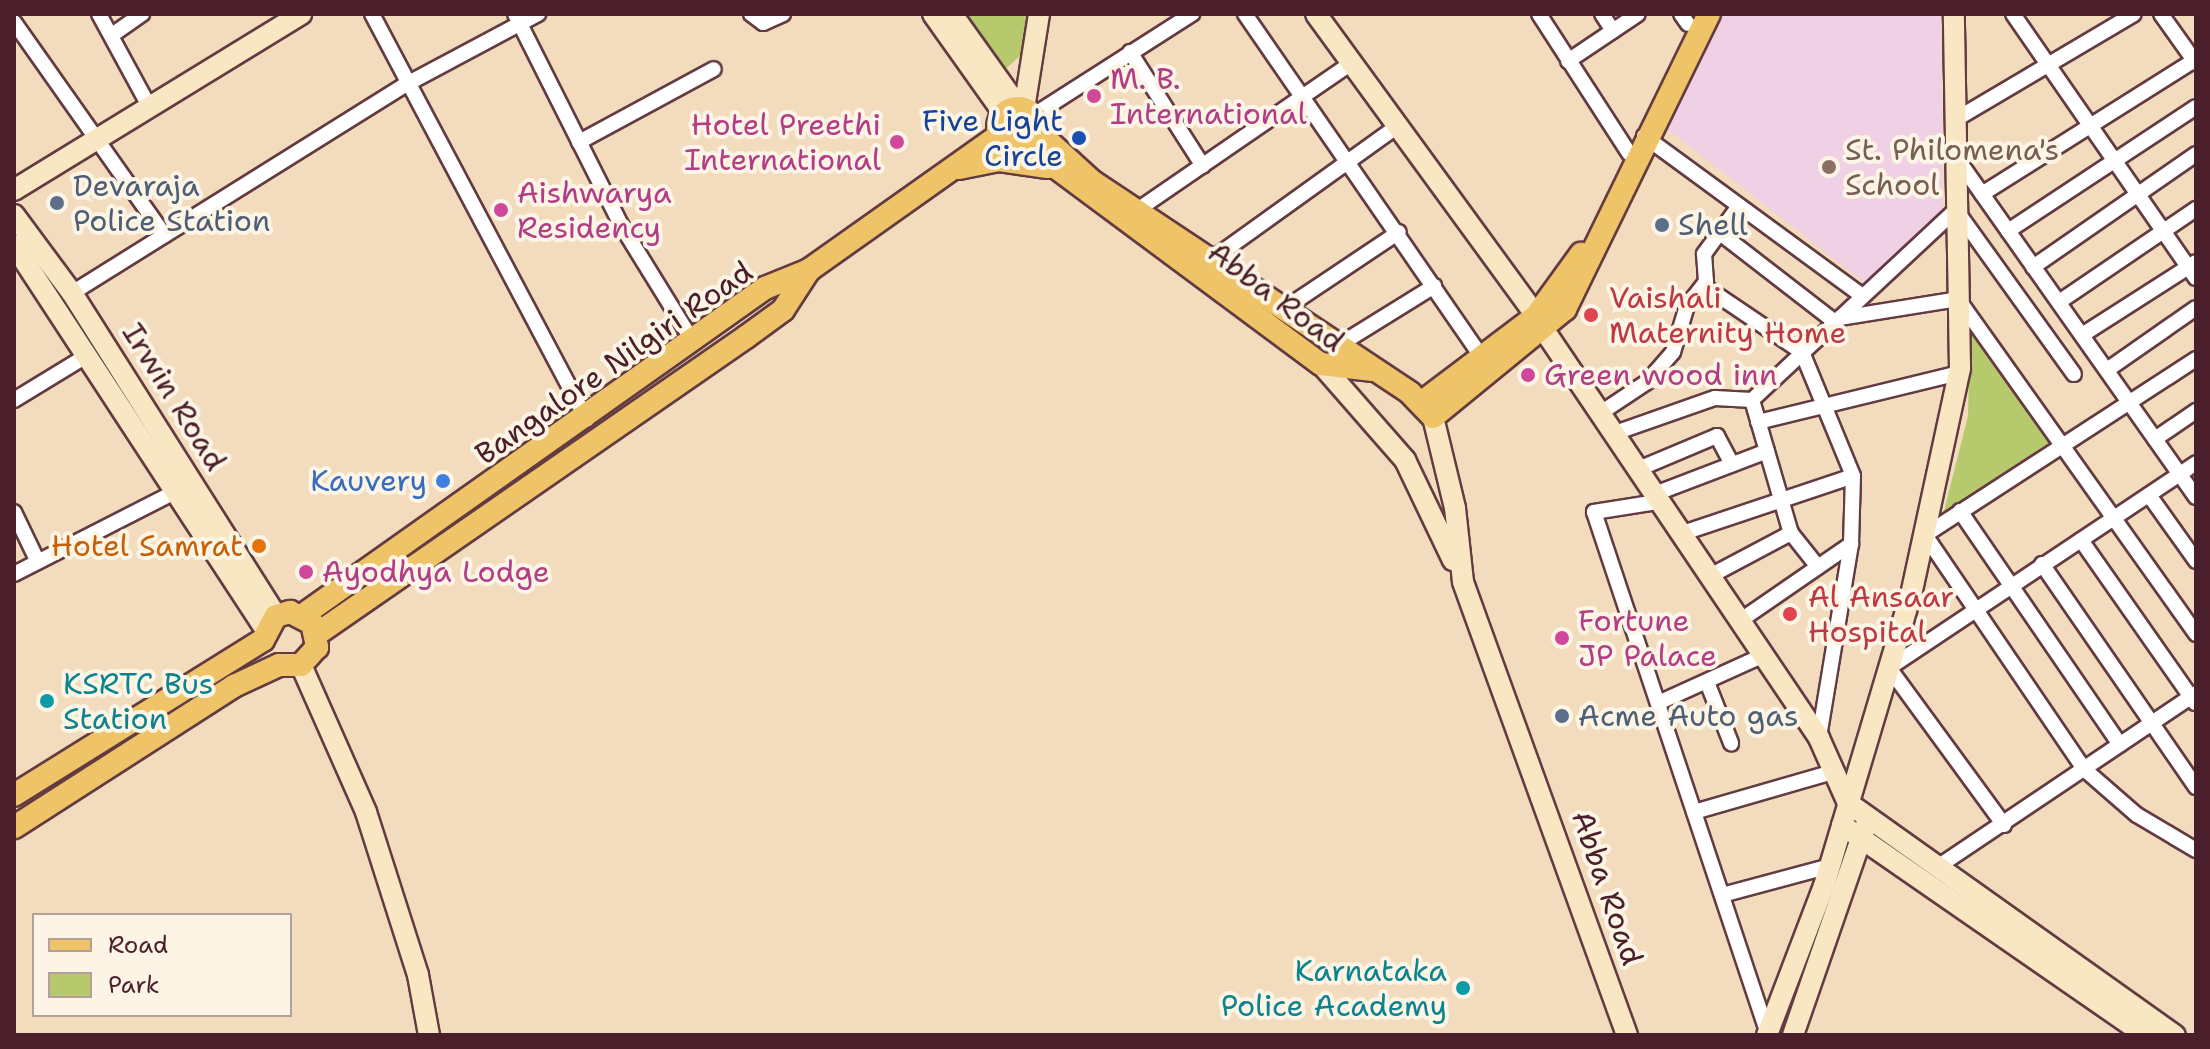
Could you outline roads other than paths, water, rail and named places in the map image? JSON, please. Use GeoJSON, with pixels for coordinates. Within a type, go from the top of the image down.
{"type":"FeatureCollection","features":[{"type":"Feature","properties":{"kind":"main road"},"geometry":{"type":"LineString","coordinates":[[14,190],[301,14]]}},
{"type":"Feature","properties":{"kind":"main road"},"geometry":{"type":"LineString","coordinates":[[933,14],[1021,123],[1136,211],[1376,370],[1427,410]]}},
{"type":"Feature","properties":{"kind":"main road"},"geometry":{"type":"LineString","coordinates":[[952,14],[1021,123]]}},
{"type":"Feature","properties":{"kind":"main road"},"geometry":{"type":"LineString","coordinates":[[1021,123],[1039,14]]}},
{"type":"Feature","properties":{"kind":"main road"},"geometry":{"type":"LineString","coordinates":[[1316,14],[1540,323],[1654,498],[1741,620],[1819,738],[1848,803],[2175,1035]]}},
{"type":"Feature","properties":{"kind":"main road"},"geometry":{"type":"LineString","coordinates":[[1427,410],[1482,357],[1540,323],[1584,249],[1629,153],[1645,137],[1709,14]]}},
{"type":"Feature","properties":{"kind":"main road"},"geometry":{"type":"LineString","coordinates":[[1768,1035],[1830,866],[1889,668],[1925,535],[1959,373],[1953,121],[1954,14]]}},
{"type":"Feature","properties":{"kind":"main road"},"geometry":{"type":"LineString","coordinates":[[1427,410],[1540,323],[1596,258],[1645,137],[1688,17]]}},
{"type":"Feature","properties":{"kind":"main road","name":"Bangalore Nilgiri Road"},"geometry":{"type":"LineString","coordinates":[[303,615],[587,421],[765,288],[809,270],[946,170],[1021,123]]}},
{"type":"Feature","properties":{"kind":"main road","name":"Abba Road"},"geometry":{"type":"LineString","coordinates":[[1021,123],[1069,180],[1321,364],[1410,468],[1463,582],[1627,1035]]}},
{"type":"Feature","properties":{"kind":"main road"},"geometry":{"type":"LineString","coordinates":[[946,170],[1025,161],[1069,180]]}},
{"type":"Feature","properties":{"kind":"main road","name":"Irwin Road"},"geometry":{"type":"LineString","coordinates":[[14,215],[72,293],[193,483],[268,628]]}},
{"type":"Feature","properties":{"kind":"main road","name":"Irwin Road"},"geometry":{"type":"LineString","coordinates":[[14,245],[174,492],[268,628]]}},
{"type":"Feature","properties":{"kind":"main road"},"geometry":{"type":"LineString","coordinates":[[14,827],[290,665],[317,634],[783,310],[809,270]]}},
{"type":"Feature","properties":{"kind":"main road"},"geometry":{"type":"LineString","coordinates":[[1321,364],[1376,370]]}},
{"type":"Feature","properties":{"kind":"main road","name":"Abba Road"},"geometry":{"type":"LineString","coordinates":[[1427,410],[1455,508],[1463,582]]}},
{"type":"Feature","properties":{"kind":"main road"},"geometry":{"type":"LineString","coordinates":[[14,795],[268,628],[303,615],[317,634]]}},
{"type":"Feature","properties":{"kind":"main road"},"geometry":{"type":"LineString","coordinates":[[290,665],[366,812],[418,975],[429,1035]]}},
{"type":"Feature","properties":{"kind":"main road"},"geometry":{"type":"LineString","coordinates":[[1793,1035],[1870,816]]}},
{"type":"Feature","properties":{"kind":"main road"},"geometry":{"type":"LineString","coordinates":[[1842,825],[2145,1035]]}},
{"type":"Feature","properties":{"kind":"street"},"geometry":{"type":"LineString","coordinates":[[99,14],[149,106]]}},
{"type":"Feature","properties":{"kind":"street"},"geometry":{"type":"LineString","coordinates":[[112,35],[142,14]]}},
{"type":"Feature","properties":{"kind":"street"},"geometry":{"type":"LineString","coordinates":[[372,14],[405,85],[587,421]]}},
{"type":"Feature","properties":{"kind":"street"},"geometry":{"type":"LineString","coordinates":[[72,293],[405,85],[518,19],[538,14]]}},
{"type":"Feature","properties":{"kind":"street"},"geometry":{"type":"LineString","coordinates":[[751,14],[763,23],[783,14]]}},
{"type":"Feature","properties":{"kind":"street"},"geometry":{"type":"LineString","coordinates":[[1021,123],[1176,18],[1192,14]]}},
{"type":"Feature","properties":{"kind":"street"},"geometry":{"type":"LineString","coordinates":[[1245,14],[1350,160],[1482,357]]}},
{"type":"Feature","properties":{"kind":"street"},"geometry":{"type":"LineString","coordinates":[[1539,14],[1629,153]]}},
{"type":"Feature","properties":{"kind":"street"},"geometry":{"type":"LineString","coordinates":[[1602,14],[1613,31]]}},
{"type":"Feature","properties":{"kind":"street"},"geometry":{"type":"LineString","coordinates":[[1568,61],[1638,14]]}},
{"type":"Feature","properties":{"kind":"street"},"geometry":{"type":"LineString","coordinates":[[2013,14],[2111,162],[2194,269],[2082,335]]}},
{"type":"Feature","properties":{"kind":"street"},"geometry":{"type":"LineString","coordinates":[[1953,121],[2134,14]]}},
{"type":"Feature","properties":{"kind":"street"},"geometry":{"type":"LineString","coordinates":[[1982,194],[2195,61],[2161,14]]}},
{"type":"Feature","properties":{"kind":"street"},"geometry":{"type":"LineString","coordinates":[[518,19],[579,142],[692,340]]}},
{"type":"Feature","properties":{"kind":"street"},"geometry":{"type":"LineString","coordinates":[[14,22],[93,140],[164,235]]}},
{"type":"Feature","properties":{"kind":"street"},"geometry":{"type":"LineString","coordinates":[[1130,52],[1203,166]]}},
{"type":"Feature","properties":{"kind":"street"},"geometry":{"type":"LineString","coordinates":[[1136,211],[1351,63]]}},
{"type":"Feature","properties":{"kind":"street"},"geometry":{"type":"LineString","coordinates":[[579,142],[714,69]]}},
{"type":"Feature","properties":{"kind":"street"},"geometry":{"type":"LineString","coordinates":[[2008,231],[2196,107]]}},
{"type":"Feature","properties":{"kind":"street"},"geometry":{"type":"LineString","coordinates":[[1211,260],[1396,127]]}},
{"type":"Feature","properties":{"kind":"street"},"geometry":{"type":"LineString","coordinates":[[1645,137],[1863,296]]}},
{"type":"Feature","properties":{"kind":"street"},"geometry":{"type":"LineString","coordinates":[[1954,154],[2196,497]]}},
{"type":"Feature","properties":{"kind":"street"},"geometry":{"type":"LineString","coordinates":[[2033,267],[2196,154]]}},
{"type":"Feature","properties":{"kind":"street"},"geometry":{"type":"LineString","coordinates":[[1599,414],[1664,364],[1687,306],[1704,286],[1701,263],[1739,206]]}},
{"type":"Feature","properties":{"kind":"street"},"geometry":{"type":"LineString","coordinates":[[2059,302],[2196,209]]}},
{"type":"Feature","properties":{"kind":"street"},"geometry":{"type":"LineString","coordinates":[[1612,434],[1715,398],[1752,400],[1956,210],[2074,374]]}},
{"type":"Feature","properties":{"kind":"street"},"geometry":{"type":"LineString","coordinates":[[1284,309],[1399,232]]}},
{"type":"Feature","properties":{"kind":"street"},"geometry":{"type":"LineString","coordinates":[[1720,233],[1837,320],[1958,299],[2196,634]]}},
{"type":"Feature","properties":{"kind":"street"},"geometry":{"type":"LineString","coordinates":[[1339,345],[1434,286]]}},
{"type":"Feature","properties":{"kind":"street"},"geometry":{"type":"LineString","coordinates":[[1704,286],[1802,352],[1827,401],[1853,476],[1851,544],[1819,738]]}},
{"type":"Feature","properties":{"kind":"street"},"geometry":{"type":"LineString","coordinates":[[2107,370],[2196,308]]}},
{"type":"Feature","properties":{"kind":"street"},"geometry":{"type":"LineString","coordinates":[[14,400],[86,356]]}},
{"type":"Feature","properties":{"kind":"street"},"geometry":{"type":"LineString","coordinates":[[2196,359],[1925,535],[2084,769],[2137,815],[2196,850]]}},
{"type":"Feature","properties":{"kind":"street"},"geometry":{"type":"LineString","coordinates":[[1758,422],[1827,401],[1959,373]]}},
{"type":"Feature","properties":{"kind":"street"},"geometry":{"type":"LineString","coordinates":[[1752,400],[1791,533],[1818,567]]}},
{"type":"Feature","properties":{"kind":"street"},"geometry":{"type":"LineString","coordinates":[[2155,439],[2196,411]]}},
{"type":"Feature","properties":{"kind":"street"},"geometry":{"type":"LineString","coordinates":[[1636,470],[1717,436],[1732,464]]}},
{"type":"Feature","properties":{"kind":"street"},"geometry":{"type":"LineString","coordinates":[[1767,451],[1654,498],[1594,512],[1768,1035]]}},
{"type":"Feature","properties":{"kind":"street"},"geometry":{"type":"LineString","coordinates":[[2004,825],[1889,668],[2196,463]]}},
{"type":"Feature","properties":{"kind":"street"},"geometry":{"type":"LineString","coordinates":[[1680,534],[1853,476]]}},
{"type":"Feature","properties":{"kind":"street"},"geometry":{"type":"LineString","coordinates":[[14,574],[193,483]]}},
{"type":"Feature","properties":{"kind":"street"},"geometry":{"type":"LineString","coordinates":[[2149,495],[2196,561]]}},
{"type":"Feature","properties":{"kind":"street"},"geometry":{"type":"LineString","coordinates":[[1960,511],[2120,745]]}},
{"type":"Feature","properties":{"kind":"street"},"geometry":{"type":"LineString","coordinates":[[14,512],[38,562]]}},
{"type":"Feature","properties":{"kind":"street"},"geometry":{"type":"LineString","coordinates":[[1710,576],[1791,533]]}},
{"type":"Feature","properties":{"kind":"street"},"geometry":{"type":"LineString","coordinates":[[1939,866],[2194,698],[2081,540]]}},
{"type":"Feature","properties":{"kind":"street"},"geometry":{"type":"LineString","coordinates":[[1741,620],[1851,544]]}},
{"type":"Feature","properties":{"kind":"street"},"geometry":{"type":"LineString","coordinates":[[2042,564],[2196,787]]}},
{"type":"Feature","properties":{"kind":"street"},"geometry":{"type":"LineString","coordinates":[[1658,703],[1764,655]]}},
{"type":"Feature","properties":{"kind":"street"},"geometry":{"type":"LineString","coordinates":[[1707,682],[1731,743]]}},
{"type":"Feature","properties":{"kind":"street"},"geometry":{"type":"LineString","coordinates":[[1694,812],[1836,771]]}},
{"type":"Feature","properties":{"kind":"street"},"geometry":{"type":"LineString","coordinates":[[1722,895],[1830,866]]}},
{"type":"Feature","properties":{"kind":"place","name":"M. B. International"},"geometry":{"type":"Point","coordinates":[1094,96]}},
{"type":"Feature","properties":{"kind":"place","name":"Five Light Circle"},"geometry":{"type":"Point","coordinates":[1079,138]}},
{"type":"Feature","properties":{"kind":"place","name":"Hotel Preethi International"},"geometry":{"type":"Point","coordinates":[897,142]}},
{"type":"Feature","properties":{"kind":"place","name":"St. Philomena's School"},"geometry":{"type":"Point","coordinates":[1829,167]}},
{"type":"Feature","properties":{"kind":"place","name":"Devaraja Police Station"},"geometry":{"type":"Point","coordinates":[57,203]}},
{"type":"Feature","properties":{"kind":"place","name":"Aishwarya Residency"},"geometry":{"type":"Point","coordinates":[501,210]}},
{"type":"Feature","properties":{"kind":"place","name":"Shell"},"geometry":{"type":"Point","coordinates":[1662,225]}},
{"type":"Feature","properties":{"kind":"place","name":"Vaishali Maternity Home"},"geometry":{"type":"Point","coordinates":[1591,315]}},
{"type":"Feature","properties":{"kind":"place","name":"Green wood inn"},"geometry":{"type":"Point","coordinates":[1528,375]}},
{"type":"Feature","properties":{"kind":"place","name":"Kauvery"},"geometry":{"type":"Point","coordinates":[443,481]}},
{"type":"Feature","properties":{"kind":"place","name":"Hotel Samrat"},"geometry":{"type":"Point","coordinates":[259,546]}},
{"type":"Feature","properties":{"kind":"place","name":"Ayodhya Lodge"},"geometry":{"type":"Point","coordinates":[306,572]}},
{"type":"Feature","properties":{"kind":"place","name":"Al Ansaar Hospital"},"geometry":{"type":"Point","coordinates":[1790,614]}},
{"type":"Feature","properties":{"kind":"place","name":"Fortune JP Palace"},"geometry":{"type":"Point","coordinates":[1562,638]}},
{"type":"Feature","properties":{"kind":"place","name":"KSRTC Bus Station"},"geometry":{"type":"Point","coordinates":[47,701]}},
{"type":"Feature","properties":{"kind":"place","name":"Acme Auto gas"},"geometry":{"type":"Point","coordinates":[1562,716]}},
{"type":"Feature","properties":{"kind":"place","name":"Karnataka Police Academy"},"geometry":{"type":"Point","coordinates":[1463,988]}}]}
